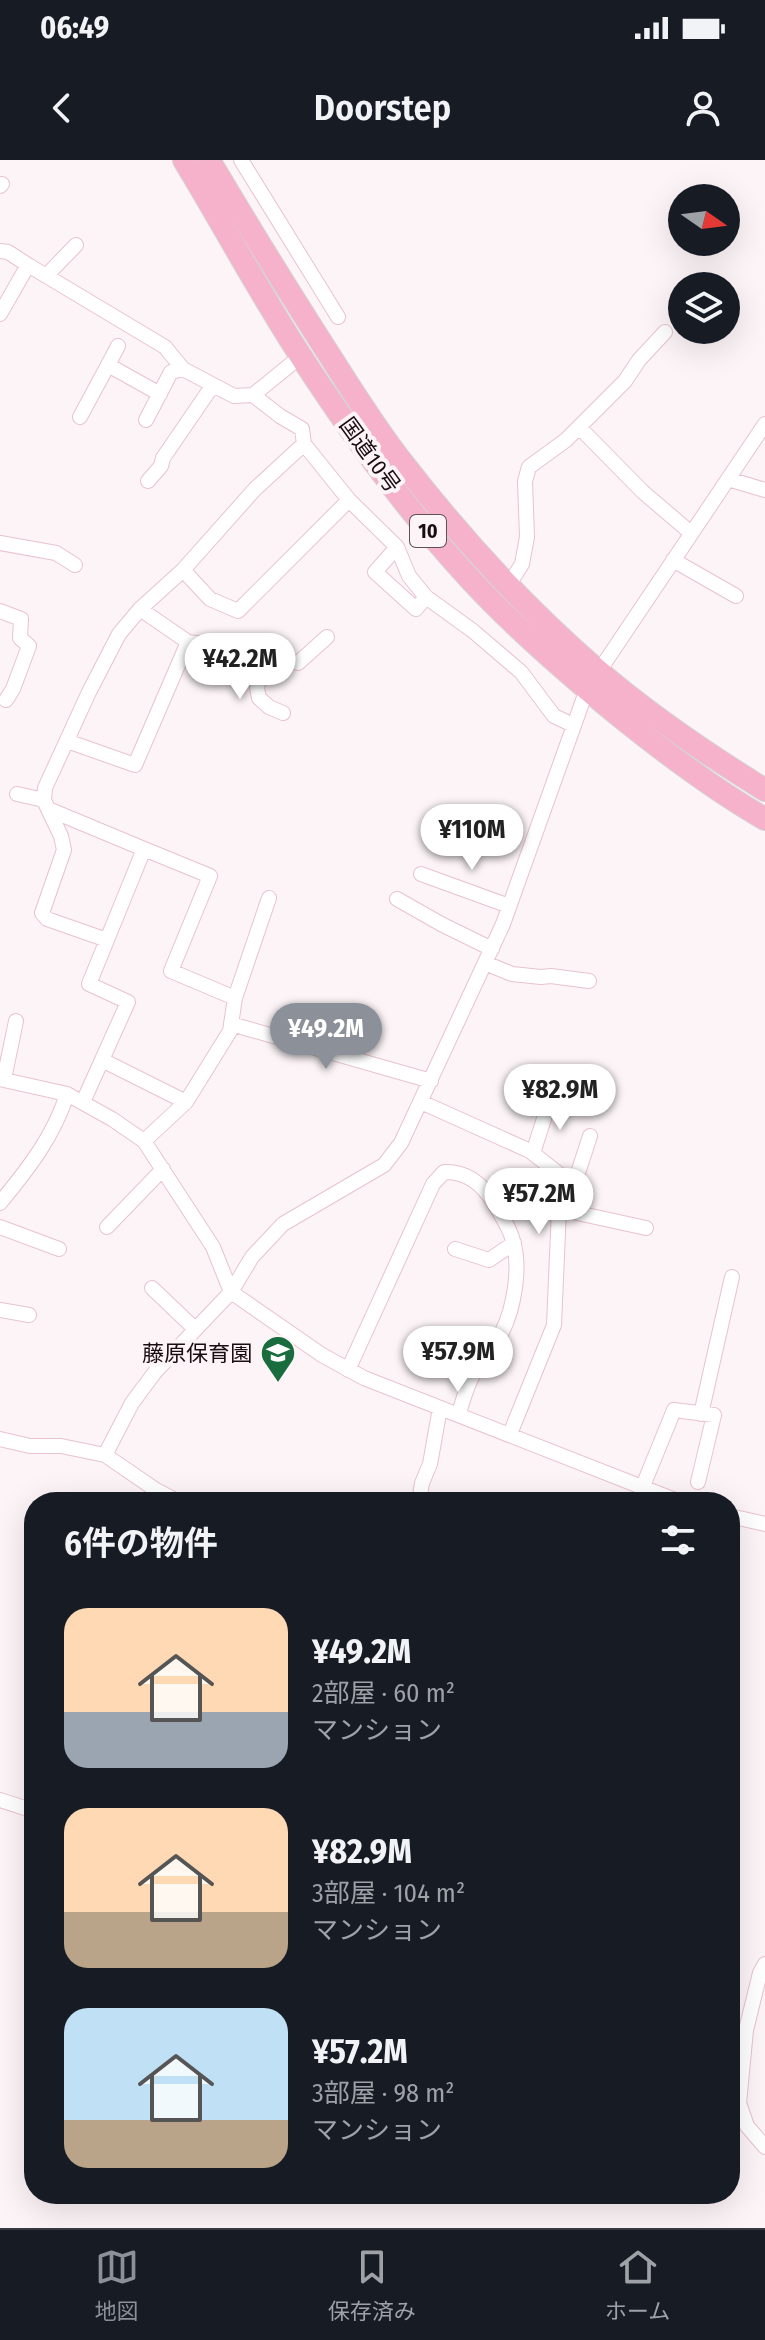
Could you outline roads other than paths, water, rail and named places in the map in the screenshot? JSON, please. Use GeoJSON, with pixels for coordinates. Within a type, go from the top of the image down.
{"type":"FeatureCollection","features":[{"type":"Feature","properties":{"kind":"highway","name":"国道10号"},"geometry":{"type":"LineString","coordinates":[[184,160],[301,356],[379,469],[471,580],[525,634],[765,790]]}},
{"type":"Feature","properties":{"kind":"highway","name":"国道10号"},"geometry":{"type":"LineString","coordinates":[[209,160],[297,305],[400,460],[449,520],[593,680],[694,773],[765,819]]}},
{"type":"Feature","properties":{"kind":"street"},"geometry":{"type":"LineString","coordinates":[[241,160],[338,317]]}},
{"type":"Feature","properties":{"kind":"street"},"geometry":{"type":"LineString","coordinates":[[46,276],[76,245]]}},
{"type":"Feature","properties":{"kind":"street"},"geometry":{"type":"LineString","coordinates":[[0,251],[8,252],[165,347],[183,369],[234,396],[253,395],[301,356]]}},
{"type":"Feature","properties":{"kind":"street"},"geometry":{"type":"LineString","coordinates":[[0,314],[28,265]]}},
{"type":"Feature","properties":{"kind":"street"},"geometry":{"type":"LineString","coordinates":[[508,586],[522,564],[527,537],[525,481],[529,467],[566,440],[625,381],[639,360],[665,332]]}},
{"type":"Feature","properties":{"kind":"street"},"geometry":{"type":"LineString","coordinates":[[80,417],[118,346]]}},
{"type":"Feature","properties":{"kind":"street"},"geometry":{"type":"LineString","coordinates":[[108,365],[160,394]]}},
{"type":"Feature","properties":{"kind":"street"},"geometry":{"type":"LineString","coordinates":[[146,420],[171,372],[183,369]]}},
{"type":"Feature","properties":{"kind":"street"},"geometry":{"type":"LineString","coordinates":[[148,481],[213,385]]}},
{"type":"Feature","properties":{"kind":"street"},"geometry":{"type":"LineString","coordinates":[[253,395],[302,429],[304,444],[349,500],[397,547],[409,576],[426,597],[473,631],[521,672],[554,716],[573,725]]}},
{"type":"Feature","properties":{"kind":"street"},"geometry":{"type":"LineString","coordinates":[[105,1455],[132,1403],[155,1372],[231,1292],[252,1257],[283,1224],[384,1165],[401,1143],[509,906],[573,725],[593,680],[765,424]]}},
{"type":"Feature","properties":{"kind":"street"},"geometry":{"type":"LineString","coordinates":[[579,427],[643,492],[691,533]]}},
{"type":"Feature","properties":{"kind":"street"},"geometry":{"type":"LineString","coordinates":[[107,940],[47,919],[42,913],[64,850],[46,804],[45,788],[119,634],[140,609],[183,570],[255,489],[304,444]]}},
{"type":"Feature","properties":{"kind":"street"},"geometry":{"type":"LineString","coordinates":[[728,479],[765,490]]}},
{"type":"Feature","properties":{"kind":"street"},"geometry":{"type":"LineString","coordinates":[[183,570],[210,599],[238,611],[349,500]]}},
{"type":"Feature","properties":{"kind":"street"},"geometry":{"type":"LineString","coordinates":[[0,543],[56,553],[75,565]]}},
{"type":"Feature","properties":{"kind":"street"},"geometry":{"type":"LineString","coordinates":[[397,547],[375,572],[416,609],[426,597]]}},
{"type":"Feature","properties":{"kind":"street"},"geometry":{"type":"LineString","coordinates":[[673,560],[736,596]]}},
{"type":"Feature","properties":{"kind":"street"},"geometry":{"type":"LineString","coordinates":[[140,609],[188,642],[212,645],[240,655],[298,663],[327,637]]}},
{"type":"Feature","properties":{"kind":"street"},"geometry":{"type":"LineString","coordinates":[[0,611],[21,619],[20,638],[29,646],[6,700]]}},
{"type":"Feature","properties":{"kind":"street"},"geometry":{"type":"LineString","coordinates":[[67,741],[135,765],[188,642]]}},
{"type":"Feature","properties":{"kind":"street"},"geometry":{"type":"LineString","coordinates":[[264,657],[257,688],[259,698],[283,713]]}},
{"type":"Feature","properties":{"kind":"street"},"geometry":{"type":"LineString","coordinates":[[17,794],[210,876],[171,971],[235,998]]}},
{"type":"Feature","properties":{"kind":"street"},"geometry":{"type":"LineString","coordinates":[[83,1102],[128,1002],[89,984],[144,849]]}},
{"type":"Feature","properties":{"kind":"street"},"geometry":{"type":"LineString","coordinates":[[421,874],[509,906]]}},
{"type":"Feature","properties":{"kind":"street"},"geometry":{"type":"LineString","coordinates":[[144,1141],[186,1102],[230,1031],[235,998],[269,898]]}},
{"type":"Feature","properties":{"kind":"street"},"geometry":{"type":"LineString","coordinates":[[397,899],[443,925],[512,974],[589,981]]}},
{"type":"Feature","properties":{"kind":"street"},"geometry":{"type":"LineString","coordinates":[[16,1021],[2,1079],[67,1094],[144,1141],[213,1247],[231,1292],[348,1370],[657,1492]]}},
{"type":"Feature","properties":{"kind":"street"},"geometry":{"type":"LineString","coordinates":[[231,1024],[431,1081]]}},
{"type":"Feature","properties":{"kind":"street"},"geometry":{"type":"LineString","coordinates":[[102,1060],[186,1102]]}},
{"type":"Feature","properties":{"kind":"street"},"geometry":{"type":"LineString","coordinates":[[0,1203],[46,1144],[60,1117],[67,1094]]}},
{"type":"Feature","properties":{"kind":"street"},"geometry":{"type":"LineString","coordinates":[[533,1153],[550,1100]]}},
{"type":"Feature","properties":{"kind":"street"},"geometry":{"type":"LineString","coordinates":[[421,1102],[533,1153],[569,1182]]}},
{"type":"Feature","properties":{"kind":"street"},"geometry":{"type":"LineString","coordinates":[[510,1434],[554,1325],[559,1209],[569,1182],[577,1176],[590,1136]]}},
{"type":"Feature","properties":{"kind":"street"},"geometry":{"type":"LineString","coordinates":[[107,1227],[163,1169]]}},
{"type":"Feature","properties":{"kind":"street"},"geometry":{"type":"LineString","coordinates":[[348,1370],[433,1184],[444,1172],[454,1172],[474,1180],[506,1223],[514,1243],[515,1280],[512,1308],[501,1334],[473,1375],[459,1413]]}},
{"type":"Feature","properties":{"kind":"street"},"geometry":{"type":"LineString","coordinates":[[559,1209],[646,1228]]}},
{"type":"Feature","properties":{"kind":"street"},"geometry":{"type":"LineString","coordinates":[[0,1227],[59,1249]]}},
{"type":"Feature","properties":{"kind":"street"},"geometry":{"type":"LineString","coordinates":[[455,1249],[489,1260],[514,1243]]}},
{"type":"Feature","properties":{"kind":"street"},"geometry":{"type":"LineString","coordinates":[[701,1414],[732,1277]]}},
{"type":"Feature","properties":{"kind":"street"},"geometry":{"type":"LineString","coordinates":[[152,1288],[195,1329]]}},
{"type":"Feature","properties":{"kind":"street"},"geometry":{"type":"LineString","coordinates":[[0,1310],[29,1315]]}},
{"type":"Feature","properties":{"kind":"street"},"geometry":{"type":"LineString","coordinates":[[421,1492],[430,1464],[440,1408]]}},
{"type":"Feature","properties":{"kind":"street"},"geometry":{"type":"LineString","coordinates":[[643,1486],[674,1410],[714,1415],[698,1482]]}},
{"type":"Feature","properties":{"kind":"street"},"geometry":{"type":"LineString","coordinates":[[0,1439],[30,1446],[61,1446],[105,1455],[160,1492]]}},
{"type":"Feature","properties":{"kind":"street"},"geometry":{"type":"LineString","coordinates":[[740,1518],[765,1524]]}},
{"type":"Feature","properties":{"kind":"street"},"geometry":{"type":"LineString","coordinates":[[0,1800],[24,1808]]}},
{"type":"Feature","properties":{"kind":"street"},"geometry":{"type":"LineString","coordinates":[[740,2071],[746,2030],[765,1964]]}},
{"type":"Feature","properties":{"kind":"street"},"geometry":{"type":"LineString","coordinates":[[740,2114],[765,2147]]}},
{"type":"Feature","properties":{"kind":"place","name":"藤原保育園"},"geometry":{"type":"Point","coordinates":[278,1384]}}]}
